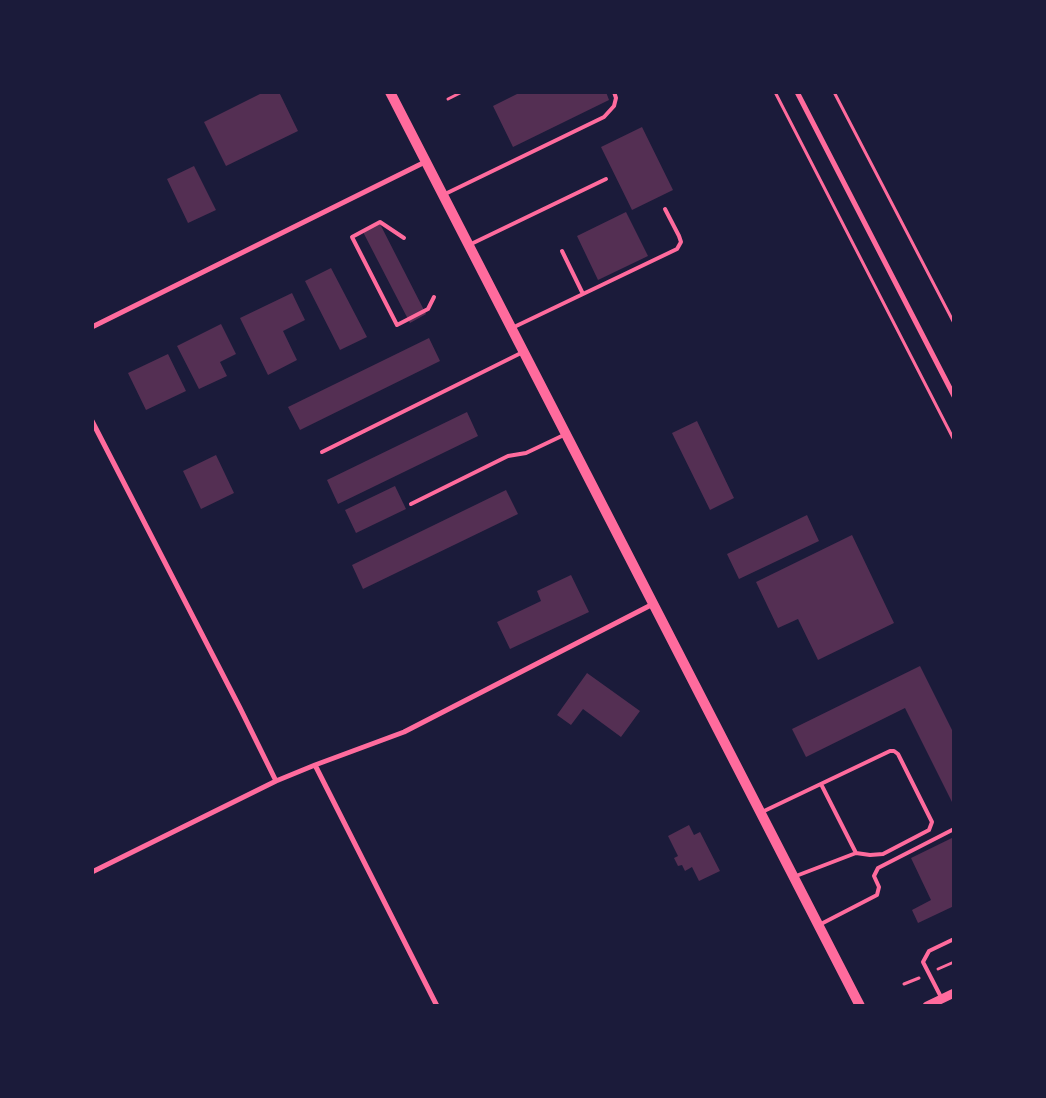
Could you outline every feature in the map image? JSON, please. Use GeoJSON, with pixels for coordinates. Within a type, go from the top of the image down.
{"type":"FeatureCollection","features":[{"type":"Feature","properties":{"kind":"main road"},"geometry":{"type":"LineString","coordinates":[[390,92],[860,1006]]}},
{"type":"Feature","properties":{"kind":"street"},"geometry":{"type":"LineString","coordinates":[[797,92],[954,396]]}},
{"type":"Feature","properties":{"kind":"street"},"geometry":{"type":"LineString","coordinates":[[92,328],[425,162]]}},
{"type":"Feature","properties":{"kind":"street"},"geometry":{"type":"LineString","coordinates":[[92,421],[240,708],[276,782]]}},
{"type":"Feature","properties":{"kind":"street"},"geometry":{"type":"LineString","coordinates":[[92,872],[276,782],[315,765],[404,732],[653,604]]}},
{"type":"Feature","properties":{"kind":"street"},"geometry":{"type":"LineString","coordinates":[[315,765],[437,1006]]}},
{"type":"Feature","properties":{"kind":"street"},"geometry":{"type":"LineString","coordinates":[[927,1006],[954,993]]}},
{"type":"Feature","properties":{"kind":"lane"},"geometry":{"type":"LineString","coordinates":[[475,92],[488,92]]}},
{"type":"Feature","properties":{"kind":"lane"},"geometry":{"type":"LineString","coordinates":[[442,195],[604,118],[614,106],[616,98],[614,92]]}},
{"type":"Feature","properties":{"kind":"lane"},"geometry":{"type":"LineString","coordinates":[[468,246],[606,179]]}},
{"type":"Feature","properties":{"kind":"lane"},"geometry":{"type":"LineString","coordinates":[[511,329],[677,248],[680,242],[679,236],[665,209]]}},
{"type":"Feature","properties":{"kind":"lane"},"geometry":{"type":"LineString","coordinates":[[404,238],[380,222],[352,236],[397,325],[428,309],[434,297]]}},
{"type":"Feature","properties":{"kind":"lane"},"geometry":{"type":"LineString","coordinates":[[562,251],[582,294]]}},
{"type":"Feature","properties":{"kind":"lane"},"geometry":{"type":"LineString","coordinates":[[322,452],[523,352]]}},
{"type":"Feature","properties":{"kind":"lane"},"geometry":{"type":"LineString","coordinates":[[411,504],[508,456],[526,453],[566,434]]}},
{"type":"Feature","properties":{"kind":"lane"},"geometry":{"type":"LineString","coordinates":[[761,813],[890,751],[898,754],[932,822],[929,830],[883,854],[856,853],[794,877]]}},
{"type":"Feature","properties":{"kind":"lane"},"geometry":{"type":"LineString","coordinates":[[821,784],[856,853]]}},
{"type":"Feature","properties":{"kind":"lane"},"geometry":{"type":"LineString","coordinates":[[819,926],[876,895],[879,887],[874,876],[878,868],[954,829]]}},
{"type":"Feature","properties":{"kind":"lane"},"geometry":{"type":"LineString","coordinates":[[942,998],[923,962],[929,951],[954,939]]}},
{"type":"Feature","properties":{"kind":"path"},"geometry":{"type":"LineString","coordinates":[[448,99],[462,92]]}},
{"type":"Feature","properties":{"kind":"path"},"geometry":{"type":"LineString","coordinates":[[775,92],[954,440]]}},
{"type":"Feature","properties":{"kind":"path"},"geometry":{"type":"LineString","coordinates":[[834,92],[954,323]]}},
{"type":"Feature","properties":{"kind":"building"},"geometry":{"type":"Polygon","coordinates":[[[264,92],[279,92],[298,131],[226,166],[204,122],[264,92]]]}},
{"type":"Feature","properties":{"kind":"building"},"geometry":{"type":"Polygon","coordinates":[[[521,92],[606,92],[609,100],[513,147],[493,106],[521,92]]]}},
{"type":"Feature","properties":{"kind":"building"},"geometry":{"type":"Polygon","coordinates":[[[642,127],[673,190],[632,210],[601,147],[642,127]]]}},
{"type":"Feature","properties":{"kind":"building"},"geometry":{"type":"Polygon","coordinates":[[[194,166],[216,210],[188,223],[167,179],[194,166]]]}},
{"type":"Feature","properties":{"kind":"building"},"geometry":{"type":"Polygon","coordinates":[[[626,212],[648,256],[598,280],[577,236],[626,212]]]}},
{"type":"Feature","properties":{"kind":"building"},"geometry":{"type":"Polygon","coordinates":[[[379,222],[426,314],[410,323],[362,230],[379,222]]]}},
{"type":"Feature","properties":{"kind":"building"},"geometry":{"type":"Polygon","coordinates":[[[331,268],[367,337],[340,350],[305,281],[331,268]]]}},
{"type":"Feature","properties":{"kind":"building"},"geometry":{"type":"Polygon","coordinates":[[[292,293],[305,320],[283,331],[297,360],[268,375],[240,318],[292,293]]]}},
{"type":"Feature","properties":{"kind":"building"},"geometry":{"type":"Polygon","coordinates":[[[221,324],[236,354],[220,362],[227,376],[199,389],[177,346],[221,324]]]}},
{"type":"Feature","properties":{"kind":"building"},"geometry":{"type":"Polygon","coordinates":[[[429,338],[440,361],[300,430],[288,407],[429,338]]]}},
{"type":"Feature","properties":{"kind":"building"},"geometry":{"type":"Polygon","coordinates":[[[168,354],[186,391],[146,410],[128,373],[168,354]]]}},
{"type":"Feature","properties":{"kind":"building"},"geometry":{"type":"Polygon","coordinates":[[[467,412],[478,436],[338,504],[327,480],[467,412]]]}},
{"type":"Feature","properties":{"kind":"building"},"geometry":{"type":"Polygon","coordinates":[[[697,421],[734,498],[710,510],[672,433],[697,421]]]}},
{"type":"Feature","properties":{"kind":"building"},"geometry":{"type":"Polygon","coordinates":[[[216,455],[234,493],[201,509],[183,471],[216,455]]]}},
{"type":"Feature","properties":{"kind":"building"},"geometry":{"type":"Polygon","coordinates":[[[395,486],[406,509],[356,533],[345,510],[395,486]]]}},
{"type":"Feature","properties":{"kind":"building"},"geometry":{"type":"Polygon","coordinates":[[[506,490],[518,514],[363,589],[352,565],[506,490]]]}},
{"type":"Feature","properties":{"kind":"building"},"geometry":{"type":"Polygon","coordinates":[[[807,515],[819,541],[739,579],[727,554],[807,515]]]}},
{"type":"Feature","properties":{"kind":"building"},"geometry":{"type":"Polygon","coordinates":[[[852,535],[894,623],[818,660],[798,619],[778,628],[756,582],[852,535]]]}},
{"type":"Feature","properties":{"kind":"building"},"geometry":{"type":"Polygon","coordinates":[[[571,575],[589,612],[510,649],[497,622],[541,601],[537,591],[571,575]]]}},
{"type":"Feature","properties":{"kind":"building"},"geometry":{"type":"Polygon","coordinates":[[[920,666],[954,734],[954,806],[905,708],[806,757],[792,729],[920,666]]]}},
{"type":"Feature","properties":{"kind":"building"},"geometry":{"type":"Polygon","coordinates":[[[587,673],[640,711],[621,737],[583,709],[571,725],[557,715],[587,673]]]}},
{"type":"Feature","properties":{"kind":"building"},"geometry":{"type":"Polygon","coordinates":[[[689,825],[694,835],[700,832],[720,871],[699,881],[692,867],[685,871],[682,865],[678,866],[674,858],[678,856],[668,836],[689,825]]]}},
{"type":"Feature","properties":{"kind":"building"},"geometry":{"type":"Polygon","coordinates":[[[954,837],[954,906],[918,923],[912,910],[931,900],[911,858],[954,837]]]}}]}
